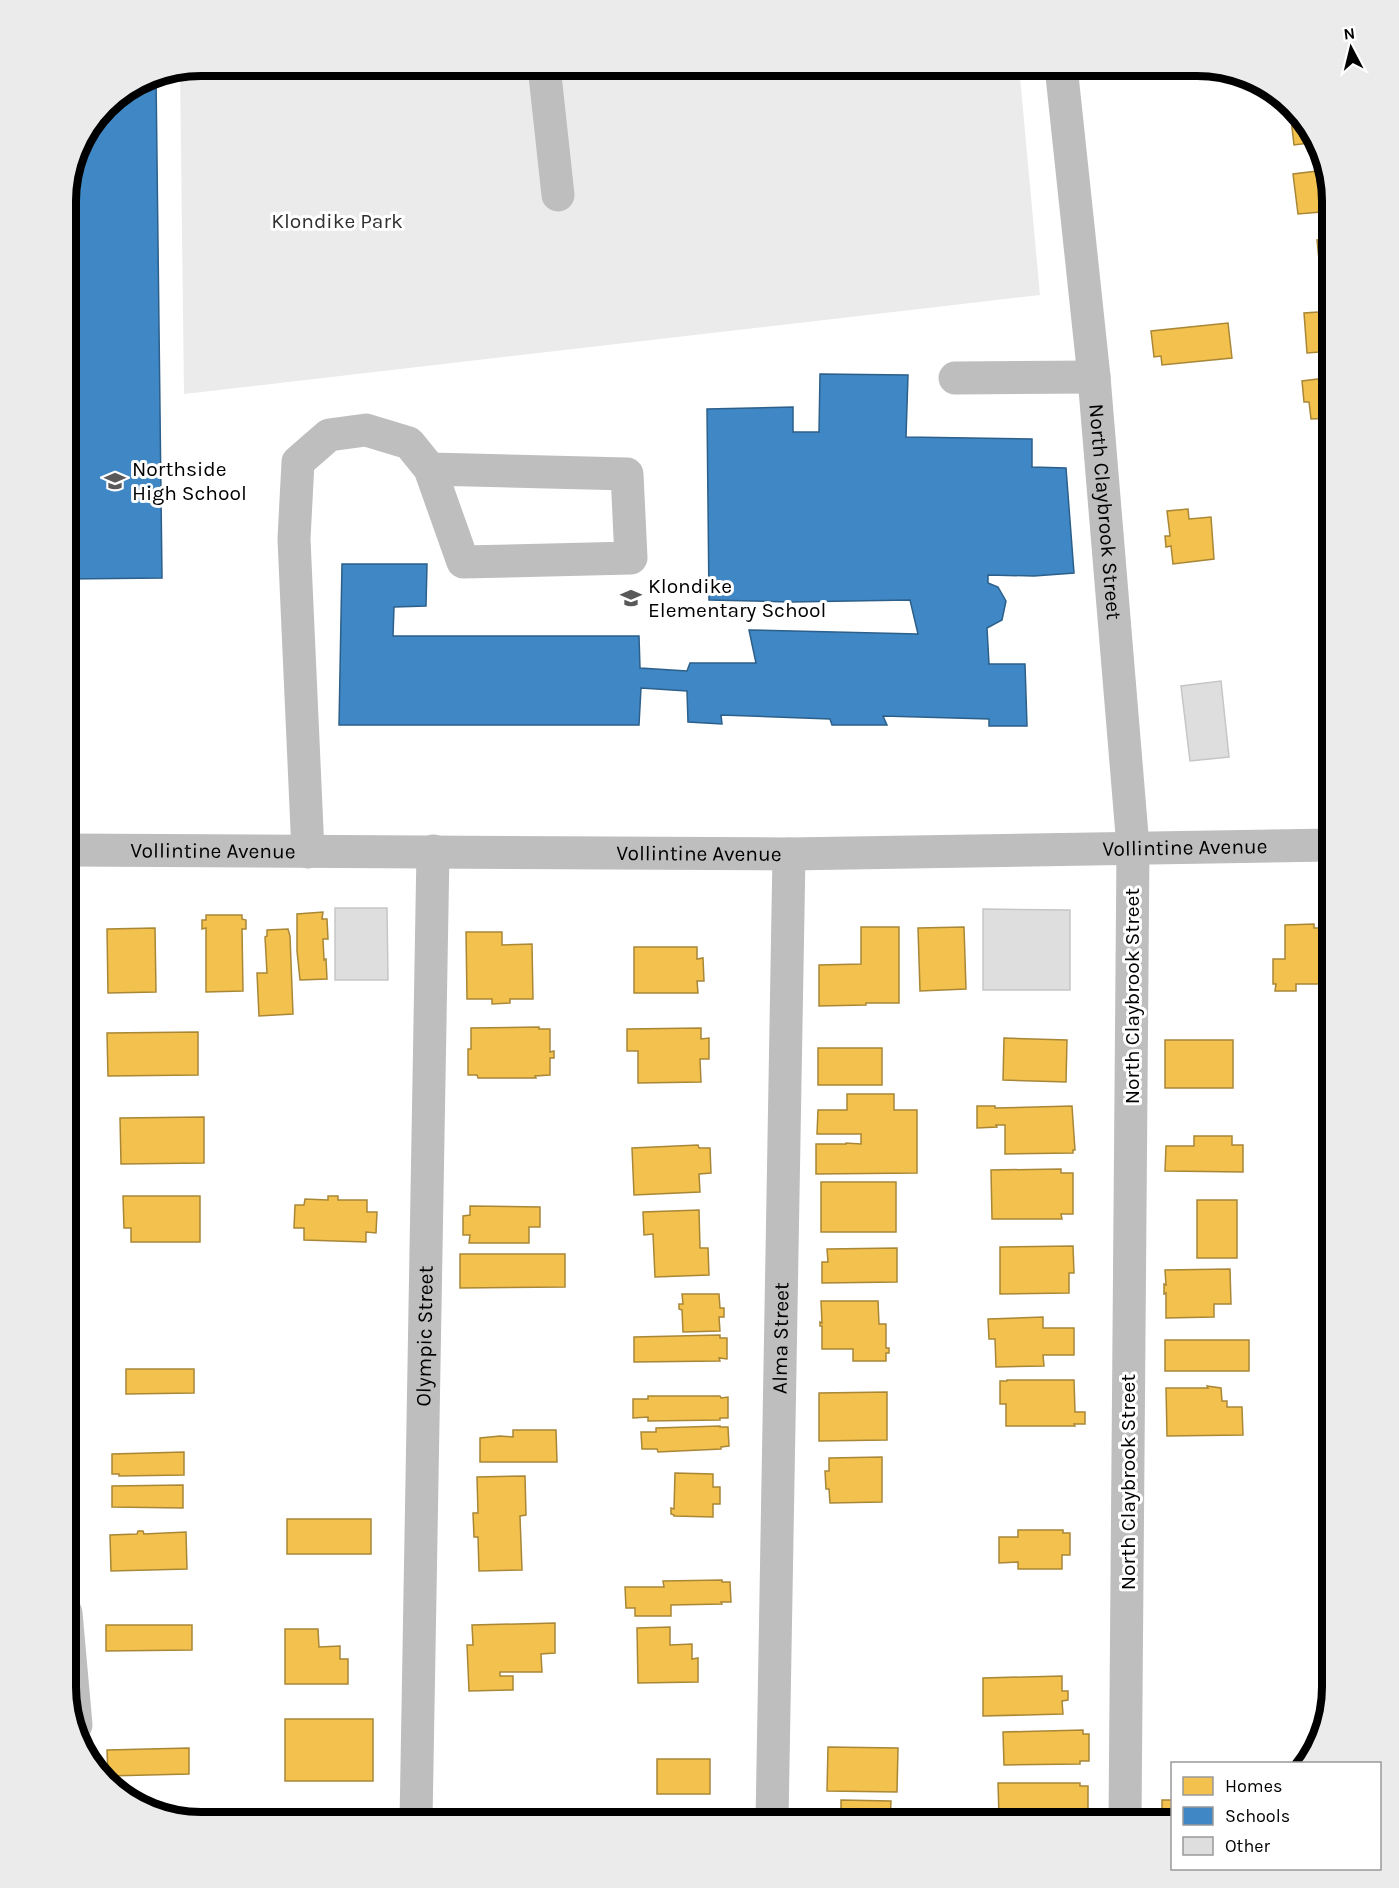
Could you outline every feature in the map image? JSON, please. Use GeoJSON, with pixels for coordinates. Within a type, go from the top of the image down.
{"type":"FeatureCollection","features":[{"type":"Feature","properties":{"kind":"street"},"geometry":{"type":"LineString","coordinates":[[545,76],[558,195]]}},
{"type":"Feature","properties":{"kind":"street","name":"North Claybrook Street"},"geometry":{"type":"LineString","coordinates":[[1062,77],[1094,377],[1133,847],[1125,1812]]}},
{"type":"Feature","properties":{"kind":"street"},"geometry":{"type":"LineString","coordinates":[[955,378],[1094,377]]}},
{"type":"Feature","properties":{"kind":"street"},"geometry":{"type":"LineString","coordinates":[[308,852],[294,539],[298,462],[329,435],[366,430],[409,443],[430,469],[463,562],[631,558],[627,474],[430,469]]}},
{"type":"Feature","properties":{"kind":"street","name":"Vollintine Avenue"},"geometry":{"type":"LineString","coordinates":[[77,850],[789,854],[1322,845]]}},
{"type":"Feature","properties":{"kind":"street","name":"Olympic Street"},"geometry":{"type":"LineString","coordinates":[[416,1811],[433,851]]}},
{"type":"Feature","properties":{"kind":"street","name":"Alma Street"},"geometry":{"type":"LineString","coordinates":[[772,1812],[789,854]]}},
{"type":"Feature","properties":{"kind":"green space","name":"Klondike Park"},"geometry":{"type":"Polygon","coordinates":[[[201,76],[1020,77],[1040,295],[184,394],[180,79],[201,76]]]}},
{"type":"Feature","properties":{"kind":"building: Homes"},"geometry":{"type":"Polygon","coordinates":[[[1287,114],[1297,125],[1308,143],[1294,145],[1291,119],[1288,119],[1287,114]]]}},
{"type":"Feature","properties":{"kind":"building: Homes"},"geometry":{"type":"Polygon","coordinates":[[[1318,171],[1322,212],[1298,214],[1293,174],[1318,171]]]}},
{"type":"Feature","properties":{"kind":"building: Homes"},"geometry":{"type":"Polygon","coordinates":[[[1322,239],[1322,279],[1321,279],[1317,240],[1322,239]]]}},
{"type":"Feature","properties":{"kind":"building: Homes"},"geometry":{"type":"Polygon","coordinates":[[[1322,312],[1322,352],[1307,353],[1304,313],[1322,312]]]}},
{"type":"Feature","properties":{"kind":"building: Homes"},"geometry":{"type":"Polygon","coordinates":[[[1228,323],[1232,358],[1162,365],[1161,356],[1154,357],[1151,331],[1228,323]]]}},
{"type":"Feature","properties":{"kind":"building: Homes"},"geometry":{"type":"Polygon","coordinates":[[[1322,378],[1322,418],[1311,419],[1309,402],[1304,402],[1302,381],[1322,378]]]}},
{"type":"Feature","properties":{"kind":"building: Homes"},"geometry":{"type":"Polygon","coordinates":[[[1319,501],[1322,501],[1322,530],[1319,501]]]}},
{"type":"Feature","properties":{"kind":"building: Homes"},"geometry":{"type":"Polygon","coordinates":[[[1188,509],[1189,519],[1211,517],[1214,559],[1173,564],[1171,546],[1166,547],[1165,536],[1170,536],[1167,511],[1188,509]]]}},
{"type":"Feature","properties":{"kind":"building: Homes"},"geometry":{"type":"Polygon","coordinates":[[[323,912],[322,919],[327,919],[328,939],[323,939],[327,979],[300,980],[297,914],[323,912]]]}},
{"type":"Feature","properties":{"kind":"building: Homes"},"geometry":{"type":"Polygon","coordinates":[[[206,915],[242,915],[242,919],[246,920],[246,929],[242,929],[243,991],[206,992],[206,928],[202,929],[202,920],[206,920],[206,915]]]}},
{"type":"Feature","properties":{"kind":"building: Homes"},"geometry":{"type":"Polygon","coordinates":[[[1314,924],[1314,928],[1322,928],[1322,984],[1296,984],[1296,991],[1275,991],[1273,959],[1285,959],[1285,925],[1314,924]]]}},
{"type":"Feature","properties":{"kind":"building: Homes"},"geometry":{"type":"Polygon","coordinates":[[[861,927],[899,927],[899,1003],[819,1006],[819,965],[861,964],[861,927]]]}},
{"type":"Feature","properties":{"kind":"building: Homes"},"geometry":{"type":"Polygon","coordinates":[[[964,927],[966,989],[920,991],[918,928],[964,927]]]}},
{"type":"Feature","properties":{"kind":"building: Homes"},"geometry":{"type":"Polygon","coordinates":[[[155,928],[156,992],[108,993],[107,929],[155,928]]]}},
{"type":"Feature","properties":{"kind":"building: Homes"},"geometry":{"type":"Polygon","coordinates":[[[288,929],[293,1014],[259,1016],[257,973],[267,973],[265,937],[267,930],[288,929]]]}},
{"type":"Feature","properties":{"kind":"building: Homes"},"geometry":{"type":"Polygon","coordinates":[[[466,932],[502,932],[502,945],[532,944],[533,999],[510,999],[510,1003],[492,1004],[492,999],[467,999],[466,932]]]}},
{"type":"Feature","properties":{"kind":"building: Homes"},"geometry":{"type":"Polygon","coordinates":[[[634,947],[697,947],[697,959],[703,958],[704,981],[697,981],[698,993],[634,993],[634,947]]]}},
{"type":"Feature","properties":{"kind":"building: Homes"},"geometry":{"type":"Polygon","coordinates":[[[539,1027],[539,1029],[550,1029],[550,1052],[554,1051],[554,1058],[550,1058],[550,1075],[535,1076],[536,1078],[478,1078],[477,1075],[468,1075],[471,1028],[539,1027]]]}},
{"type":"Feature","properties":{"kind":"building: Homes"},"geometry":{"type":"Polygon","coordinates":[[[701,1028],[701,1039],[709,1038],[709,1059],[700,1059],[701,1082],[638,1083],[638,1051],[627,1051],[627,1029],[701,1028]]]}},
{"type":"Feature","properties":{"kind":"building: Homes"},"geometry":{"type":"Polygon","coordinates":[[[198,1032],[198,1075],[108,1076],[107,1033],[198,1032]]]}},
{"type":"Feature","properties":{"kind":"building: Homes"},"geometry":{"type":"Polygon","coordinates":[[[1004,1038],[1067,1040],[1066,1082],[1003,1080],[1004,1038]]]}},
{"type":"Feature","properties":{"kind":"building: Homes"},"geometry":{"type":"Polygon","coordinates":[[[1165,1040],[1233,1040],[1233,1088],[1165,1088],[1165,1040]]]}},
{"type":"Feature","properties":{"kind":"building: Homes"},"geometry":{"type":"Polygon","coordinates":[[[818,1048],[882,1048],[882,1085],[818,1085],[818,1048]]]}},
{"type":"Feature","properties":{"kind":"building: Homes"},"geometry":{"type":"Polygon","coordinates":[[[847,1094],[894,1094],[894,1110],[917,1110],[917,1173],[816,1174],[816,1144],[861,1144],[861,1134],[817,1134],[818,1110],[847,1110],[847,1094]]]}},
{"type":"Feature","properties":{"kind":"building: Homes"},"geometry":{"type":"Polygon","coordinates":[[[977,1106],[995,1106],[995,1108],[1072,1106],[1075,1150],[1073,1153],[1005,1154],[1005,1125],[977,1128],[977,1106]]]}},
{"type":"Feature","properties":{"kind":"building: Homes"},"geometry":{"type":"Polygon","coordinates":[[[204,1117],[204,1163],[121,1164],[120,1118],[204,1117]]]}},
{"type":"Feature","properties":{"kind":"building: Homes"},"geometry":{"type":"Polygon","coordinates":[[[1194,1136],[1232,1136],[1232,1145],[1243,1145],[1243,1172],[1165,1171],[1166,1146],[1194,1146],[1194,1136]]]}},
{"type":"Feature","properties":{"kind":"building: Homes"},"geometry":{"type":"Polygon","coordinates":[[[698,1145],[699,1148],[710,1148],[711,1173],[699,1174],[700,1192],[634,1195],[632,1148],[698,1145]]]}},
{"type":"Feature","properties":{"kind":"building: Homes"},"geometry":{"type":"Polygon","coordinates":[[[1061,1169],[1061,1173],[1073,1173],[1073,1214],[1061,1214],[1062,1219],[992,1219],[991,1170],[1061,1169]]]}},
{"type":"Feature","properties":{"kind":"building: Homes"},"geometry":{"type":"Polygon","coordinates":[[[821,1182],[896,1182],[896,1232],[821,1232],[821,1182]]]}},
{"type":"Feature","properties":{"kind":"building: Homes"},"geometry":{"type":"Polygon","coordinates":[[[123,1196],[200,1196],[200,1242],[131,1242],[131,1228],[124,1228],[123,1196]]]}},
{"type":"Feature","properties":{"kind":"building: Homes"},"geometry":{"type":"Polygon","coordinates":[[[328,1196],[338,1196],[338,1200],[367,1200],[367,1212],[377,1212],[376,1233],[366,1232],[366,1242],[304,1240],[304,1228],[294,1228],[295,1205],[304,1205],[305,1199],[328,1200],[328,1196]]]}},
{"type":"Feature","properties":{"kind":"building: Homes"},"geometry":{"type":"Polygon","coordinates":[[[1197,1200],[1237,1200],[1237,1258],[1197,1258],[1197,1200]]]}},
{"type":"Feature","properties":{"kind":"building: Homes"},"geometry":{"type":"Polygon","coordinates":[[[470,1206],[540,1207],[540,1227],[529,1227],[529,1243],[469,1243],[470,1235],[463,1235],[463,1216],[470,1215],[470,1206]]]}},
{"type":"Feature","properties":{"kind":"building: Homes"},"geometry":{"type":"Polygon","coordinates":[[[699,1210],[700,1248],[708,1248],[709,1275],[655,1277],[653,1234],[644,1235],[643,1212],[699,1210]]]}},
{"type":"Feature","properties":{"kind":"building: Homes"},"geometry":{"type":"Polygon","coordinates":[[[1073,1246],[1074,1273],[1069,1273],[1069,1293],[1000,1294],[1000,1247],[1073,1246]]]}},
{"type":"Feature","properties":{"kind":"building: Homes"},"geometry":{"type":"Polygon","coordinates":[[[897,1248],[897,1282],[822,1283],[822,1262],[828,1262],[827,1249],[897,1248]]]}},
{"type":"Feature","properties":{"kind":"building: Homes"},"geometry":{"type":"Polygon","coordinates":[[[460,1254],[565,1254],[565,1287],[460,1288],[460,1254]]]}},
{"type":"Feature","properties":{"kind":"building: Homes"},"geometry":{"type":"Polygon","coordinates":[[[1230,1269],[1231,1304],[1214,1304],[1214,1317],[1166,1318],[1165,1270],[1230,1269]]]}},
{"type":"Feature","properties":{"kind":"building: Homes"},"geometry":{"type":"Polygon","coordinates":[[[682,1294],[719,1294],[720,1308],[724,1308],[724,1317],[719,1317],[720,1331],[683,1332],[682,1310],[679,1309],[679,1304],[683,1304],[682,1294]]]}},
{"type":"Feature","properties":{"kind":"building: Homes"},"geometry":{"type":"Polygon","coordinates":[[[821,1301],[878,1301],[879,1324],[886,1324],[886,1348],[889,1348],[889,1353],[886,1353],[886,1361],[853,1361],[853,1349],[822,1349],[821,1301]]]}},
{"type":"Feature","properties":{"kind":"building: Homes"},"geometry":{"type":"Polygon","coordinates":[[[1043,1317],[1043,1328],[1074,1328],[1074,1355],[1043,1355],[1044,1366],[996,1367],[995,1339],[989,1339],[988,1319],[1043,1317]]]}},
{"type":"Feature","properties":{"kind":"building: Homes"},"geometry":{"type":"Polygon","coordinates":[[[720,1335],[720,1338],[727,1338],[727,1359],[634,1362],[634,1337],[720,1335]]]}},
{"type":"Feature","properties":{"kind":"building: Homes"},"geometry":{"type":"Polygon","coordinates":[[[1165,1340],[1249,1340],[1249,1371],[1165,1371],[1165,1340]]]}},
{"type":"Feature","properties":{"kind":"building: Homes"},"geometry":{"type":"Polygon","coordinates":[[[126,1369],[194,1369],[194,1393],[126,1394],[126,1369]]]}},
{"type":"Feature","properties":{"kind":"building: Homes"},"geometry":{"type":"Polygon","coordinates":[[[1074,1380],[1075,1412],[1085,1412],[1085,1424],[1006,1426],[1006,1404],[1000,1404],[1000,1381],[1074,1380]]]}},
{"type":"Feature","properties":{"kind":"building: Homes"},"geometry":{"type":"Polygon","coordinates":[[[1207,1386],[1221,1388],[1222,1401],[1227,1401],[1227,1407],[1242,1407],[1243,1435],[1167,1436],[1166,1388],[1208,1388],[1207,1386]]]}},
{"type":"Feature","properties":{"kind":"building: Homes"},"geometry":{"type":"Polygon","coordinates":[[[887,1392],[887,1440],[819,1441],[819,1393],[887,1392]]]}},
{"type":"Feature","properties":{"kind":"building: Homes"},"geometry":{"type":"Polygon","coordinates":[[[648,1396],[728,1397],[728,1418],[648,1421],[648,1417],[633,1418],[633,1399],[648,1399],[648,1396]]]}},
{"type":"Feature","properties":{"kind":"building: Homes"},"geometry":{"type":"Polygon","coordinates":[[[728,1427],[729,1446],[721,1447],[721,1449],[658,1452],[657,1449],[642,1449],[641,1432],[656,1432],[656,1428],[728,1427]]]}},
{"type":"Feature","properties":{"kind":"building: Homes"},"geometry":{"type":"Polygon","coordinates":[[[513,1430],[556,1430],[557,1462],[480,1462],[480,1438],[513,1437],[513,1430]]]}},
{"type":"Feature","properties":{"kind":"building: Homes"},"geometry":{"type":"Polygon","coordinates":[[[184,1452],[184,1475],[119,1476],[119,1474],[112,1474],[112,1454],[184,1452]]]}},
{"type":"Feature","properties":{"kind":"building: Homes"},"geometry":{"type":"Polygon","coordinates":[[[882,1457],[882,1502],[830,1503],[825,1471],[829,1471],[829,1458],[882,1457]]]}},
{"type":"Feature","properties":{"kind":"building: Homes"},"geometry":{"type":"Polygon","coordinates":[[[675,1473],[713,1474],[713,1487],[720,1487],[720,1504],[713,1504],[713,1517],[671,1514],[671,1508],[674,1509],[675,1473]]]}},
{"type":"Feature","properties":{"kind":"building: Homes"},"geometry":{"type":"Polygon","coordinates":[[[525,1476],[526,1515],[520,1516],[522,1570],[479,1571],[478,1537],[474,1537],[473,1513],[478,1513],[477,1477],[525,1476]]]}},
{"type":"Feature","properties":{"kind":"building: Homes"},"geometry":{"type":"Polygon","coordinates":[[[183,1485],[183,1508],[112,1507],[112,1486],[183,1485]]]}},
{"type":"Feature","properties":{"kind":"building: Homes"},"geometry":{"type":"Polygon","coordinates":[[[287,1519],[371,1519],[371,1554],[287,1554],[287,1519]]]}},
{"type":"Feature","properties":{"kind":"building: Homes"},"geometry":{"type":"Polygon","coordinates":[[[1018,1530],[1063,1530],[1063,1533],[1070,1533],[1070,1555],[1062,1555],[1062,1569],[1018,1569],[1018,1562],[999,1563],[999,1537],[1018,1537],[1018,1530]]]}},
{"type":"Feature","properties":{"kind":"building: Homes"},"geometry":{"type":"Polygon","coordinates":[[[138,1531],[143,1531],[144,1534],[186,1532],[187,1569],[111,1571],[110,1535],[137,1534],[138,1531]]]}},
{"type":"Feature","properties":{"kind":"building: Homes"},"geometry":{"type":"Polygon","coordinates":[[[722,1580],[722,1582],[730,1582],[731,1602],[671,1605],[671,1616],[635,1616],[635,1608],[626,1608],[625,1587],[664,1587],[663,1581],[722,1580]]]}},
{"type":"Feature","properties":{"kind":"building: Homes"},"geometry":{"type":"Polygon","coordinates":[[[555,1623],[555,1653],[541,1654],[542,1672],[500,1672],[500,1676],[513,1676],[513,1690],[469,1691],[467,1645],[473,1645],[472,1625],[555,1623]]]}},
{"type":"Feature","properties":{"kind":"building: Homes"},"geometry":{"type":"Polygon","coordinates":[[[106,1625],[192,1625],[192,1650],[106,1651],[106,1625]]]}},
{"type":"Feature","properties":{"kind":"building: Homes"},"geometry":{"type":"Polygon","coordinates":[[[670,1627],[670,1645],[692,1644],[692,1659],[698,1658],[698,1682],[638,1683],[637,1628],[670,1627]]]}},
{"type":"Feature","properties":{"kind":"building: Homes"},"geometry":{"type":"Polygon","coordinates":[[[285,1629],[318,1629],[319,1647],[340,1646],[340,1659],[348,1659],[348,1684],[285,1684],[285,1629]]]}},
{"type":"Feature","properties":{"kind":"building: Homes"},"geometry":{"type":"Polygon","coordinates":[[[1062,1676],[1062,1691],[1068,1691],[1068,1700],[1062,1701],[1063,1714],[983,1716],[983,1678],[1062,1676]]]}},
{"type":"Feature","properties":{"kind":"building: Homes"},"geometry":{"type":"Polygon","coordinates":[[[285,1719],[373,1719],[373,1781],[285,1781],[285,1719]]]}},
{"type":"Feature","properties":{"kind":"building: Homes"},"geometry":{"type":"Polygon","coordinates":[[[1083,1730],[1083,1734],[1089,1734],[1089,1761],[1080,1761],[1080,1764],[1004,1765],[1003,1732],[1083,1730]]]}},
{"type":"Feature","properties":{"kind":"building: Homes"},"geometry":{"type":"Polygon","coordinates":[[[828,1747],[898,1748],[897,1792],[827,1791],[828,1747]]]}},
{"type":"Feature","properties":{"kind":"building: Homes"},"geometry":{"type":"Polygon","coordinates":[[[189,1748],[189,1774],[114,1776],[108,1769],[107,1750],[189,1748]]]}},
{"type":"Feature","properties":{"kind":"building: Homes"},"geometry":{"type":"Polygon","coordinates":[[[657,1759],[710,1759],[710,1794],[657,1794],[657,1759]]]}},
{"type":"Feature","properties":{"kind":"building: Homes"},"geometry":{"type":"Polygon","coordinates":[[[998,1783],[1080,1783],[1080,1786],[1088,1786],[1088,1812],[999,1812],[998,1783]]]}},
{"type":"Feature","properties":{"kind":"building: Homes"},"geometry":{"type":"Polygon","coordinates":[[[841,1800],[891,1801],[890,1812],[841,1812],[841,1800]]]}},
{"type":"Feature","properties":{"kind":"building: Homes"},"geometry":{"type":"Polygon","coordinates":[[[1162,1800],[1171,1800],[1171,1812],[1162,1812],[1162,1800]]]}},
{"type":"Feature","properties":{"kind":"building: Schools","name":"Northside High School"},"geometry":{"type":"Polygon","coordinates":[[[156,85],[162,578],[77,579],[78,185],[89,146],[102,125],[125,102],[156,85]]]}},
{"type":"Feature","properties":{"kind":"building: Schools","name":"Klondike Elementary School"},"geometry":{"type":"Polygon","coordinates":[[[820,374],[908,375],[906,437],[1032,439],[1032,467],[1066,468],[1074,573],[1034,576],[988,575],[988,583],[998,587],[1006,601],[1002,620],[987,628],[989,664],[1025,664],[1027,726],[989,726],[989,719],[883,716],[887,725],[832,725],[830,719],[721,715],[722,724],[688,722],[687,691],[641,688],[639,725],[339,725],[342,564],[427,564],[426,606],[394,607],[393,636],[639,636],[640,668],[687,671],[690,663],[756,663],[749,630],[918,634],[910,600],[790,602],[709,600],[707,409],[793,407],[793,432],[819,432],[820,374]]]}},
{"type":"Feature","properties":{"kind":"building: Other"},"geometry":{"type":"Polygon","coordinates":[[[1221,681],[1229,757],[1190,761],[1181,686],[1221,681]]]}},
{"type":"Feature","properties":{"kind":"building: Other"},"geometry":{"type":"Polygon","coordinates":[[[335,908],[387,908],[388,980],[335,980],[335,908]]]}},
{"type":"Feature","properties":{"kind":"building: Other"},"geometry":{"type":"Polygon","coordinates":[[[983,909],[1070,910],[1070,990],[983,990],[983,909]]]}},
{"type":"Feature","properties":{"kind":"place","name":"Northside High School"},"geometry":{"type":"Point","coordinates":[115,481]}},
{"type":"Feature","properties":{"kind":"place","name":"Klondike Elementary School"},"geometry":{"type":"Point","coordinates":[631,598]}}]}
